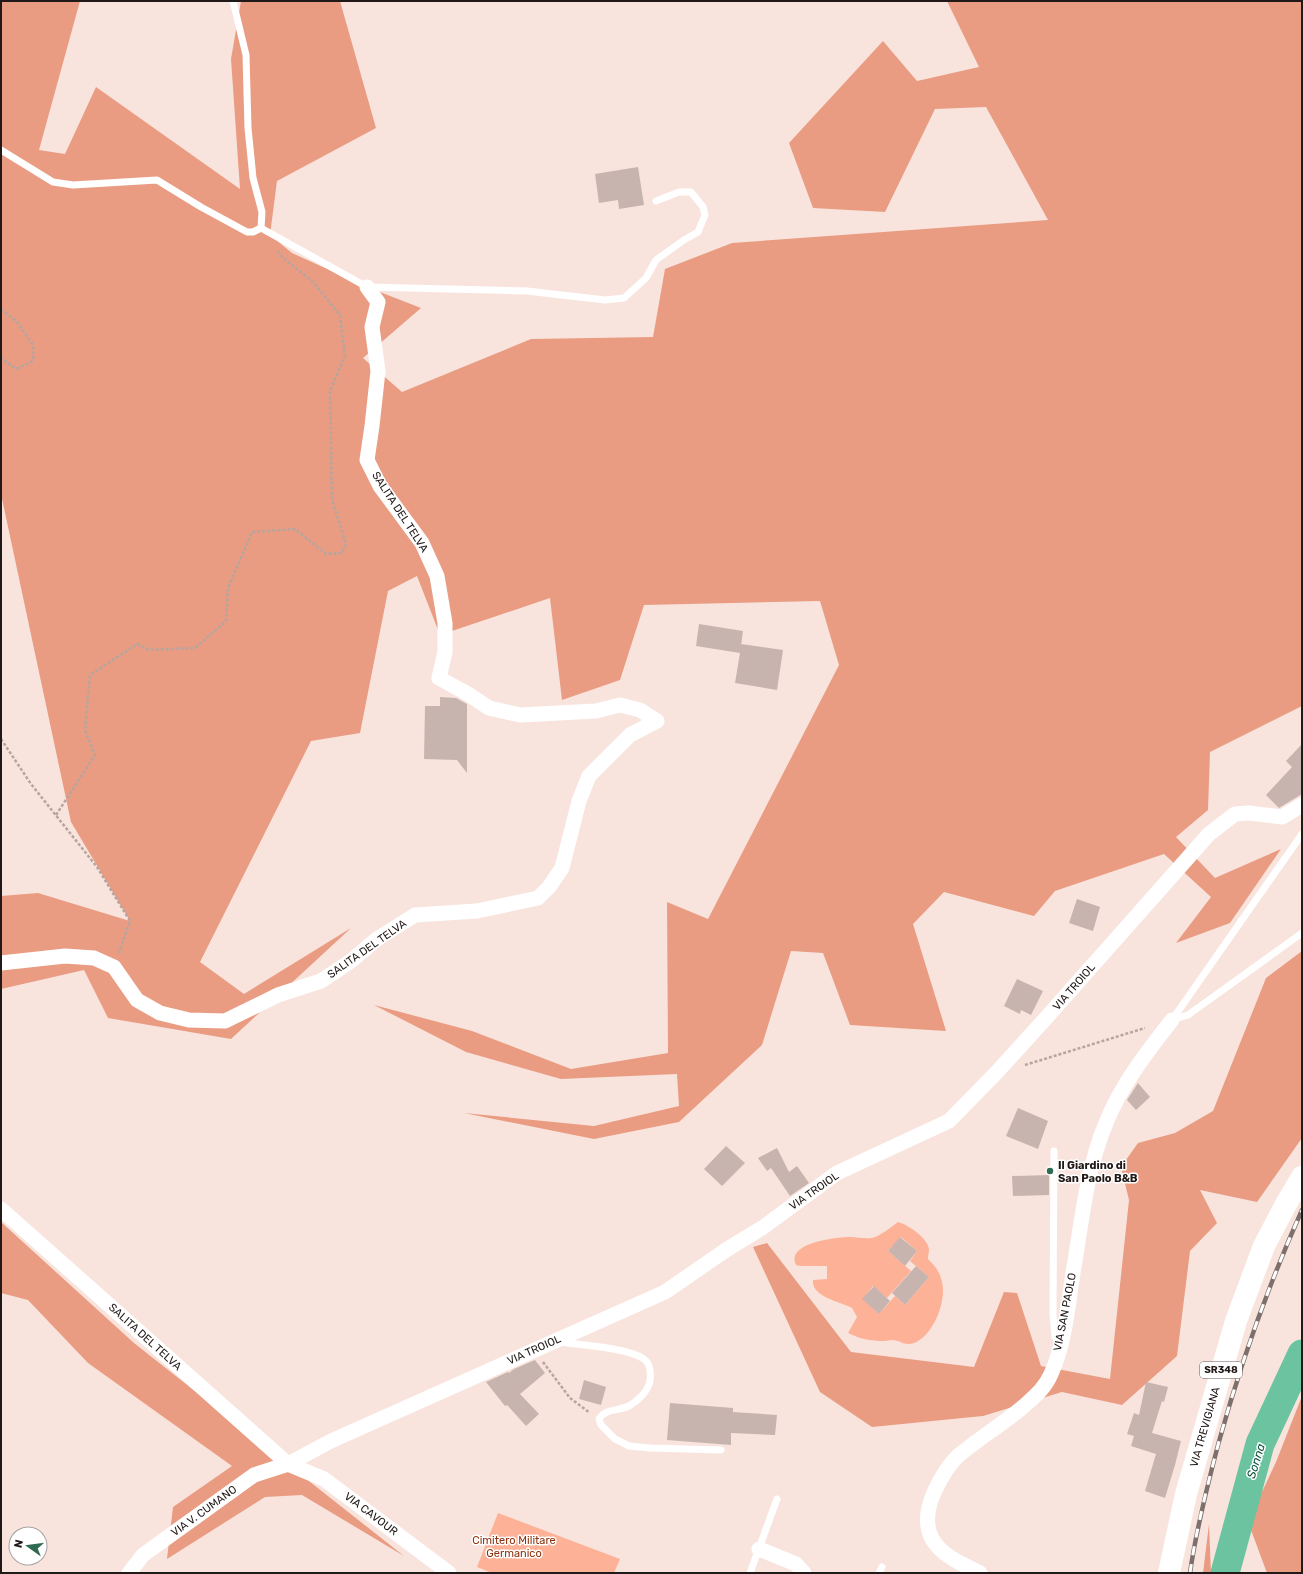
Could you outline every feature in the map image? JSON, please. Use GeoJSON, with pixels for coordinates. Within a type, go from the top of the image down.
{"type":"FeatureCollection","features":[{"type":"Feature","properties":{"kind":"main road","name":"VIA TREVIGIANA"},"geometry":{"type":"LineString","coordinates":[[1169,1573],[1186,1494],[1236,1321],[1264,1246],[1302,1177]]}},
{"type":"Feature","properties":{"kind":"street","name":"SALITA DEL TELVA"},"geometry":{"type":"LineString","coordinates":[[114,967],[137,1000],[160,1013],[189,1020],[225,1021],[278,995],[321,981],[352,961],[378,939],[415,916],[477,911],[538,898],[562,868],[579,801],[589,776],[630,735],[657,721],[640,710],[620,705],[596,711],[520,715],[489,708],[468,694],[439,678],[445,652],[445,623],[437,576],[422,543],[387,497],[373,474],[367,460],[378,371],[372,327],[378,302],[367,287]]}},
{"type":"Feature","properties":{"kind":"street","name":"VIA TROIOL"},"geometry":{"type":"LineString","coordinates":[[288,1464],[331,1440],[665,1292],[726,1250],[762,1228],[837,1173],[949,1121],[996,1073],[1208,834],[1235,814],[1249,813],[1282,817],[1302,805]]}},
{"type":"Feature","properties":{"kind":"street"},"geometry":{"type":"LineString","coordinates":[[1,963],[65,956],[94,958],[114,967]]}},
{"type":"Feature","properties":{"kind":"street","name":"VIA SAN PAOLO"},"geometry":{"type":"LineString","coordinates":[[980,1573],[946,1556],[934,1543],[928,1527],[929,1509],[935,1488],[957,1457],[1018,1411],[1041,1391],[1051,1374],[1061,1344],[1091,1167],[1106,1122],[1130,1077],[1172,1020]]}},
{"type":"Feature","properties":{"kind":"street","name":"SALITA DEL TELVA"},"geometry":{"type":"LineString","coordinates":[[1,1209],[288,1464]]}},
{"type":"Feature","properties":{"kind":"street","name":"VIA V. CUMANO"},"geometry":{"type":"LineString","coordinates":[[129,1573],[142,1555],[254,1475],[288,1464]]}},
{"type":"Feature","properties":{"kind":"street","name":"VIA CAVOUR"},"geometry":{"type":"LineString","coordinates":[[288,1464],[324,1479],[449,1573]]}},
{"type":"Feature","properties":{"kind":"street"},"geometry":{"type":"LineString","coordinates":[[759,1549],[796,1564],[804,1573]]}},
{"type":"Feature","properties":{"kind":"lane"},"geometry":{"type":"LineString","coordinates":[[233,1],[246,55],[248,128],[253,178],[262,212],[261,228]]}},
{"type":"Feature","properties":{"kind":"lane"},"geometry":{"type":"LineString","coordinates":[[1,150],[53,182],[73,185],[157,180],[201,208],[247,232],[253,232],[261,228]]}},
{"type":"Feature","properties":{"kind":"lane"},"geometry":{"type":"LineString","coordinates":[[261,228],[367,287],[526,291],[606,300],[624,298],[646,278],[656,260],[698,232],[705,215],[703,207],[691,192],[679,192],[656,200]]}},
{"type":"Feature","properties":{"kind":"lane"},"geometry":{"type":"LineString","coordinates":[[1172,1020],[1302,834]]}},
{"type":"Feature","properties":{"kind":"lane"},"geometry":{"type":"LineString","coordinates":[[1172,1020],[1188,1015],[1302,933]]}},
{"type":"Feature","properties":{"kind":"lane"},"geometry":{"type":"LineString","coordinates":[[1054,1151],[1053,1314],[1055,1337],[1061,1344]]}},
{"type":"Feature","properties":{"kind":"lane"},"geometry":{"type":"LineString","coordinates":[[554,1341],[628,1353],[644,1359],[650,1365],[648,1388],[642,1395],[629,1406],[606,1412],[602,1414],[599,1419],[601,1425],[615,1438],[629,1446],[721,1450]]}},
{"type":"Feature","properties":{"kind":"lane"},"geometry":{"type":"LineString","coordinates":[[750,1573],[777,1498]]}},
{"type":"Feature","properties":{"kind":"path"},"geometry":{"type":"LineString","coordinates":[[56,815],[95,755],[85,730],[90,676],[137,644],[149,650],[195,648],[226,621],[228,588],[252,532],[295,529],[326,554],[342,553],[346,544],[332,500],[330,391],[345,356],[340,315],[313,282],[282,257],[261,228]]}},
{"type":"Feature","properties":{"kind":"path"},"geometry":{"type":"LineString","coordinates":[[1,309],[18,323],[33,345],[33,361],[16,369],[1,358]]}},
{"type":"Feature","properties":{"kind":"path"},"geometry":{"type":"LineString","coordinates":[[1,739],[31,784],[98,867],[130,921],[114,967]]}},
{"type":"Feature","properties":{"kind":"path"},"geometry":{"type":"LineString","coordinates":[[996,1073],[1172,1020]]}},
{"type":"Feature","properties":{"kind":"path"},"geometry":{"type":"LineString","coordinates":[[534,1350],[570,1398],[599,1419]]}},
{"type":"Feature","properties":{"kind":"green space"},"geometry":{"type":"Polygon","coordinates":[[[898,1222],[916,1232],[925,1240],[929,1249],[928,1259],[939,1272],[943,1290],[940,1308],[933,1326],[921,1339],[911,1344],[905,1344],[893,1340],[870,1340],[848,1333],[857,1317],[852,1308],[822,1295],[814,1286],[813,1280],[827,1279],[827,1266],[796,1265],[795,1257],[798,1251],[805,1246],[834,1238],[872,1238],[881,1234],[898,1222]],[[901,1237],[888,1251],[911,1271],[887,1298],[873,1286],[863,1299],[879,1314],[895,1296],[905,1305],[929,1277],[910,1261],[917,1251],[901,1237]]]}},
{"type":"Feature","properties":{"kind":"green space","name":"Cimitero Militare Germanico"},"geometry":{"type":"Polygon","coordinates":[[[498,1513],[620,1559],[614,1573],[492,1573],[477,1567],[498,1513]]]}},
{"type":"Feature","properties":{"kind":"shaded area"},"geometry":{"type":"Polygon","coordinates":[[[1,1],[80,1],[39,150],[65,154],[96,87],[240,189],[231,59],[241,1],[340,1],[376,128],[277,181],[270,235],[292,253],[367,287],[421,308],[363,358],[402,392],[531,339],[653,337],[665,269],[732,243],[1048,220],[986,107],[935,109],[885,212],[813,208],[789,143],[883,41],[917,81],[979,67],[947,1],[1302,1],[1302,706],[1210,752],[1208,810],[1176,837],[1215,878],[1281,849],[1230,923],[1176,943],[1211,897],[1164,854],[1055,891],[1034,916],[944,892],[913,924],[946,1031],[850,1025],[823,953],[791,951],[762,1045],[679,1122],[594,1139],[464,1113],[594,1126],[679,1106],[677,1074],[561,1079],[466,1052],[374,1005],[472,1031],[571,1069],[668,1053],[667,902],[708,919],[839,665],[820,601],[644,605],[620,680],[562,700],[550,598],[440,635],[417,576],[388,591],[360,733],[311,741],[200,962],[244,994],[351,928],[231,1039],[108,1018],[84,970],[1,989],[1,896],[38,893],[130,921],[71,822],[1,494],[1,1]]]}},
{"type":"Feature","properties":{"kind":"shaded area"},"geometry":{"type":"Polygon","coordinates":[[[1302,951],[1302,1138],[1257,1202],[1200,1190],[1217,1223],[1190,1251],[1177,1356],[1122,1405],[1062,1392],[983,1416],[872,1427],[820,1392],[753,1247],[767,1243],[851,1352],[974,1367],[1004,1292],[1017,1293],[1041,1366],[1110,1379],[1129,1200],[1121,1167],[1138,1143],[1175,1133],[1213,1111],[1266,978],[1302,951]]]}},
{"type":"Feature","properties":{"kind":"shaded area"},"geometry":{"type":"Polygon","coordinates":[[[1,1222],[134,1343],[404,1556],[302,1495],[265,1497],[167,1559],[173,1507],[232,1466],[88,1363],[28,1300],[1,1293],[1,1222]]]}},
{"type":"Feature","properties":{"kind":"shaded area"},"geometry":{"type":"Polygon","coordinates":[[[1302,1396],[1302,1573],[1267,1573],[1248,1522],[1276,1462],[1302,1396]]]}},
{"type":"Feature","properties":{"kind":"shaded area"},"geometry":{"type":"Polygon","coordinates":[[[1209,1524],[1211,1573],[1203,1573],[1209,1524]]]}},
{"type":"Feature","properties":{"kind":"building"},"geometry":{"type":"Polygon","coordinates":[[[638,167],[644,205],[619,209],[618,200],[599,203],[595,174],[638,167]]]}},
{"type":"Feature","properties":{"kind":"building"},"geometry":{"type":"Polygon","coordinates":[[[699,624],[743,631],[741,644],[783,650],[777,690],[735,683],[740,653],[696,646],[699,624]]]}},
{"type":"Feature","properties":{"kind":"building"},"geometry":{"type":"Polygon","coordinates":[[[440,697],[456,698],[467,704],[467,773],[457,760],[424,759],[425,706],[440,706],[440,697]]]}},
{"type":"Feature","properties":{"kind":"building"},"geometry":{"type":"Polygon","coordinates":[[[1302,744],[1302,794],[1279,808],[1266,795],[1292,767],[1286,761],[1302,744]]]}},
{"type":"Feature","properties":{"kind":"building"},"geometry":{"type":"Polygon","coordinates":[[[1077,899],[1100,907],[1093,931],[1069,923],[1077,899]]]}},
{"type":"Feature","properties":{"kind":"building"},"geometry":{"type":"Polygon","coordinates":[[[1017,979],[1043,991],[1031,1015],[1021,1010],[1020,1014],[1004,1006],[1017,979]]]}},
{"type":"Feature","properties":{"kind":"building"},"geometry":{"type":"Polygon","coordinates":[[[1138,1083],[1150,1097],[1136,1110],[1127,1100],[1138,1083]]]}},
{"type":"Feature","properties":{"kind":"building"},"geometry":{"type":"Polygon","coordinates":[[[1018,1108],[1048,1121],[1038,1149],[1006,1136],[1018,1108]]]}},
{"type":"Feature","properties":{"kind":"building"},"geometry":{"type":"Polygon","coordinates":[[[726,1146],[745,1163],[722,1186],[704,1169],[726,1146]]]}},
{"type":"Feature","properties":{"kind":"building"},"geometry":{"type":"Polygon","coordinates":[[[777,1148],[789,1172],[797,1166],[809,1183],[790,1196],[771,1168],[767,1171],[758,1158],[777,1148]]]}},
{"type":"Feature","properties":{"kind":"building"},"geometry":{"type":"Polygon","coordinates":[[[1049,1175],[1049,1195],[1013,1196],[1012,1176],[1049,1175]]]}},
{"type":"Feature","properties":{"kind":"building"},"geometry":{"type":"Polygon","coordinates":[[[900,1237],[917,1251],[905,1266],[888,1251],[900,1237]]]}},
{"type":"Feature","properties":{"kind":"building"},"geometry":{"type":"Polygon","coordinates":[[[916,1266],[929,1277],[905,1305],[892,1293],[916,1266]]]}},
{"type":"Feature","properties":{"kind":"building"},"geometry":{"type":"Polygon","coordinates":[[[874,1286],[890,1301],[879,1314],[862,1299],[874,1286]]]}},
{"type":"Feature","properties":{"kind":"building"},"geometry":{"type":"Polygon","coordinates":[[[535,1360],[545,1373],[520,1394],[539,1414],[526,1426],[507,1405],[505,1406],[486,1382],[508,1372],[509,1373],[514,1369],[535,1360]]]}},
{"type":"Feature","properties":{"kind":"building"},"geometry":{"type":"Polygon","coordinates":[[[584,1380],[606,1387],[601,1405],[579,1399],[584,1380]]]}},
{"type":"Feature","properties":{"kind":"building"},"geometry":{"type":"Polygon","coordinates":[[[1146,1382],[1168,1387],[1152,1433],[1181,1441],[1165,1498],[1145,1491],[1156,1454],[1131,1446],[1134,1436],[1127,1434],[1134,1413],[1139,1415],[1146,1382]]]}},
{"type":"Feature","properties":{"kind":"building"},"geometry":{"type":"Polygon","coordinates":[[[670,1403],[733,1408],[733,1412],[777,1415],[775,1435],[731,1433],[731,1445],[667,1440],[670,1403]]]}},
{"type":"Feature","properties":{"kind":"waterway","name":"Sonna"},"geometry":{"type":"LineString","coordinates":[[1225,1573],[1260,1444],[1302,1354]]}},
{"type":"Feature","properties":{"kind":"railway"},"geometry":{"type":"LineString","coordinates":[[1190,1573],[1195,1541],[1206,1493],[1218,1445],[1236,1385],[1266,1297],[1302,1210]]}},
{"type":"Feature","properties":{"kind":"place","name":"Il Giardino di San Paolo B&B"},"geometry":{"type":"Point","coordinates":[1050,1171]}}]}
